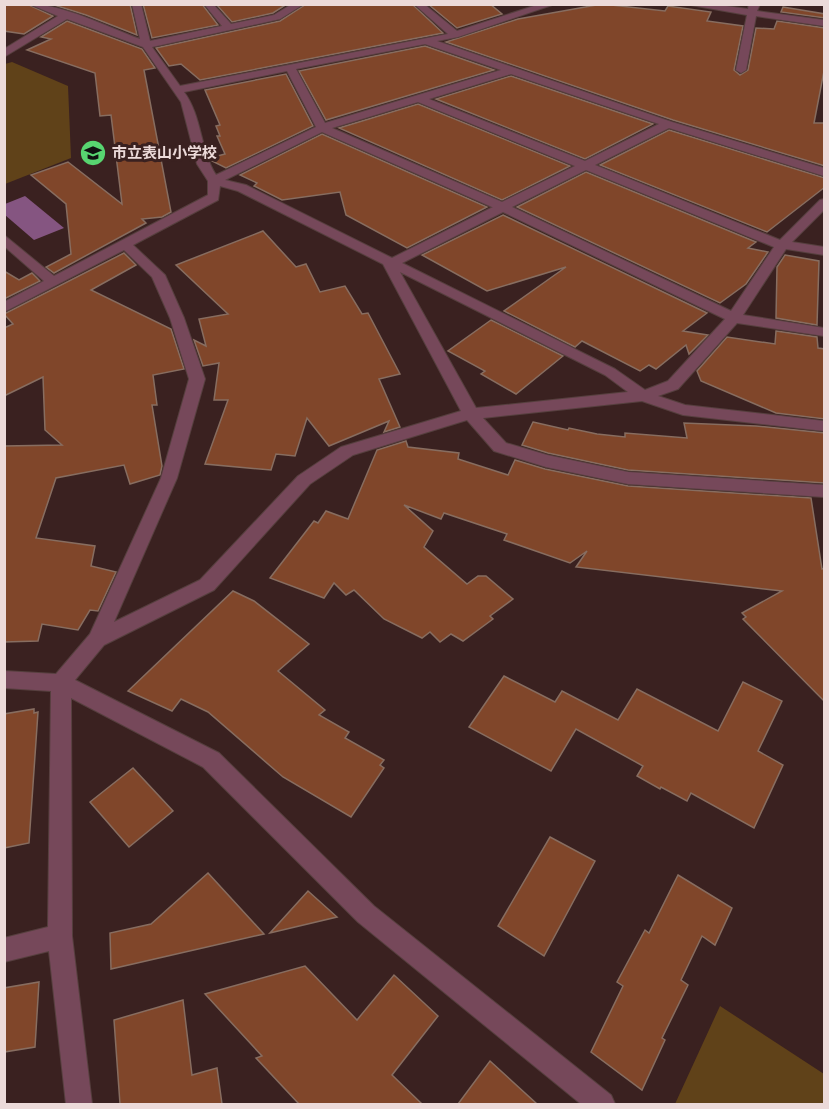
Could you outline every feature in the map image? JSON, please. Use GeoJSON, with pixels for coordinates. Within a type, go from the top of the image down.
{"type":"FeatureCollection","features":[{"type":"Feature","properties":{"kind":"street"},"geometry":{"type":"LineString","coordinates":[[33,4],[146,45],[278,17],[300,4]]}},
{"type":"Feature","properties":{"kind":"street"},"geometry":{"type":"LineString","coordinates":[[4,308],[214,197],[214,181],[203,164],[186,102],[146,45],[136,4]]}},
{"type":"Feature","properties":{"kind":"street"},"geometry":{"type":"LineString","coordinates":[[208,4],[230,29]]}},
{"type":"Feature","properties":{"kind":"street"},"geometry":{"type":"LineString","coordinates":[[418,4],[454,35]]}},
{"type":"Feature","properties":{"kind":"street"},"geometry":{"type":"LineString","coordinates":[[689,4],[754,9],[825,23]]}},
{"type":"Feature","properties":{"kind":"street"},"geometry":{"type":"LineString","coordinates":[[177,90],[454,35],[549,5]]}},
{"type":"Feature","properties":{"kind":"street"},"geometry":{"type":"LineString","coordinates":[[741,70],[754,9]]}},
{"type":"Feature","properties":{"kind":"street"},"geometry":{"type":"LineString","coordinates":[[4,54],[67,15]]}},
{"type":"Feature","properties":{"kind":"street"},"geometry":{"type":"LineString","coordinates":[[426,41],[668,124],[825,172]]}},
{"type":"Feature","properties":{"kind":"street"},"geometry":{"type":"LineString","coordinates":[[290,67],[322,128],[502,207],[734,318],[825,332]]}},
{"type":"Feature","properties":{"kind":"street"},"geometry":{"type":"LineString","coordinates":[[214,181],[322,128],[512,70]]}},
{"type":"Feature","properties":{"kind":"street"},"geometry":{"type":"LineString","coordinates":[[420,99],[587,164],[782,245],[825,251]]}},
{"type":"Feature","properties":{"kind":"street"},"geometry":{"type":"LineString","coordinates":[[389,264],[668,124]]}},
{"type":"Feature","properties":{"kind":"street"},"geometry":{"type":"LineString","coordinates":[[214,181],[242,188],[389,264],[610,372],[643,396],[683,410],[825,426]]}},
{"type":"Feature","properties":{"kind":"street"},"geometry":{"type":"LineString","coordinates":[[97,639],[207,585],[304,480],[347,451],[443,420],[471,414],[643,396],[673,385],[734,318],[782,245],[825,203]]}},
{"type":"Feature","properties":{"kind":"street"},"geometry":{"type":"LineString","coordinates":[[4,239],[53,282]]}},
{"type":"Feature","properties":{"kind":"street"},"geometry":{"type":"LineString","coordinates":[[80,1104],[60,936],[61,683],[97,639],[169,478],[196,379],[177,318],[158,275],[126,245]]}},
{"type":"Feature","properties":{"kind":"street"},"geometry":{"type":"LineString","coordinates":[[389,264],[471,414],[500,447],[546,461],[628,478],[825,491]]}},
{"type":"Feature","properties":{"kind":"street"},"geometry":{"type":"LineString","coordinates":[[4,679],[61,683],[211,760],[366,914],[603,1104]]}},
{"type":"Feature","properties":{"kind":"street"},"geometry":{"type":"LineString","coordinates":[[4,950],[60,936]]}},
{"type":"Feature","properties":{"kind":"shaded area"},"geometry":{"type":"Polygon","coordinates":[[[12,62],[68,86],[71,158],[5,184],[5,64],[12,62]]]}},
{"type":"Feature","properties":{"kind":"shaded area"},"geometry":{"type":"Polygon","coordinates":[[[25,196],[64,228],[34,240],[5,215],[5,204],[25,196]]]}},
{"type":"Feature","properties":{"kind":"shaded area"},"geometry":{"type":"Polygon","coordinates":[[[720,1006],[824,1074],[824,1104],[675,1104],[720,1006]]]}},
{"type":"Feature","properties":{"kind":"building"},"geometry":{"type":"Polygon","coordinates":[[[4,4],[27,4],[53,16],[24,34],[4,31],[4,4]]]}},
{"type":"Feature","properties":{"kind":"building"},"geometry":{"type":"Polygon","coordinates":[[[51,4],[130,4],[137,35],[86,15],[51,4]]]}},
{"type":"Feature","properties":{"kind":"building"},"geometry":{"type":"Polygon","coordinates":[[[143,4],[202,4],[218,25],[152,38],[143,4]]]}},
{"type":"Feature","properties":{"kind":"building"},"geometry":{"type":"Polygon","coordinates":[[[216,4],[287,4],[273,13],[232,22],[216,4]]]}},
{"type":"Feature","properties":{"kind":"building"},"geometry":{"type":"Polygon","coordinates":[[[306,4],[412,4],[443,33],[200,80],[181,64],[169,66],[156,48],[280,21],[306,4]]]}},
{"type":"Feature","properties":{"kind":"building"},"geometry":{"type":"Polygon","coordinates":[[[428,4],[490,4],[502,14],[457,28],[428,4]]]}},
{"type":"Feature","properties":{"kind":"building"},"geometry":{"type":"Polygon","coordinates":[[[602,4],[665,11],[668,6],[711,12],[707,21],[743,26],[734,70],[740,75],[748,70],[756,28],[774,29],[777,21],[825,28],[825,66],[814,123],[825,123],[825,166],[673,120],[446,42],[518,19],[602,4]]]}},
{"type":"Feature","properties":{"kind":"building"},"geometry":{"type":"Polygon","coordinates":[[[783,7],[825,14],[825,18],[781,12],[783,7]]]}},
{"type":"Feature","properties":{"kind":"building"},"geometry":{"type":"Polygon","coordinates":[[[67,21],[142,49],[155,68],[144,70],[171,212],[162,217],[142,219],[146,223],[54,273],[46,267],[71,254],[66,204],[31,175],[68,162],[122,204],[111,115],[100,116],[95,73],[27,50],[51,39],[41,37],[67,21]]]}},
{"type":"Feature","properties":{"kind":"building"},"geometry":{"type":"Polygon","coordinates":[[[425,46],[494,70],[326,120],[299,71],[425,46]]]}},
{"type":"Feature","properties":{"kind":"building"},"geometry":{"type":"Polygon","coordinates":[[[286,74],[313,126],[226,168],[212,161],[210,158],[225,154],[217,136],[220,136],[216,126],[220,125],[205,90],[286,74]]]}},
{"type":"Feature","properties":{"kind":"building"},"geometry":{"type":"Polygon","coordinates":[[[511,76],[653,124],[585,159],[436,99],[511,76]]]}},
{"type":"Feature","properties":{"kind":"building"},"geometry":{"type":"Polygon","coordinates":[[[418,104],[570,166],[502,200],[339,128],[418,104]]]}},
{"type":"Feature","properties":{"kind":"building"},"geometry":{"type":"Polygon","coordinates":[[[669,130],[825,178],[825,187],[767,232],[600,165],[669,130]]]}},
{"type":"Feature","properties":{"kind":"building"},"geometry":{"type":"Polygon","coordinates":[[[322,134],[487,207],[407,248],[346,215],[340,192],[282,200],[254,186],[257,183],[240,175],[322,134]]]}},
{"type":"Feature","properties":{"kind":"building"},"geometry":{"type":"Polygon","coordinates":[[[586,172],[756,242],[748,248],[768,252],[746,284],[720,303],[517,207],[586,172]]]}},
{"type":"Feature","properties":{"kind":"building"},"geometry":{"type":"Polygon","coordinates":[[[503,215],[707,313],[683,331],[708,335],[689,354],[686,345],[656,369],[649,365],[640,371],[582,341],[575,347],[504,311],[566,267],[487,291],[422,255],[503,215]]]}},
{"type":"Feature","properties":{"kind":"building"},"geometry":{"type":"Polygon","coordinates":[[[263,231],[296,267],[306,264],[320,292],[345,286],[362,314],[368,313],[400,374],[379,379],[400,427],[384,432],[389,421],[329,446],[307,418],[295,456],[276,454],[271,470],[205,464],[228,400],[214,400],[219,363],[203,366],[194,340],[206,346],[199,319],[228,314],[176,265],[263,231]]]}},
{"type":"Feature","properties":{"kind":"building"},"geometry":{"type":"Polygon","coordinates":[[[124,253],[136,265],[91,290],[171,329],[184,369],[153,375],[157,405],[152,405],[162,466],[160,475],[130,484],[124,465],[56,478],[36,538],[95,546],[91,566],[116,572],[98,611],[90,610],[78,630],[42,624],[38,641],[4,642],[4,446],[62,445],[45,430],[43,377],[4,396],[4,328],[13,324],[4,314],[124,253]]]}},
{"type":"Feature","properties":{"kind":"building"},"geometry":{"type":"Polygon","coordinates":[[[785,255],[819,261],[817,325],[776,318],[777,267],[785,255]]]}},
{"type":"Feature","properties":{"kind":"building"},"geometry":{"type":"Polygon","coordinates":[[[4,271],[19,280],[32,273],[40,281],[4,299],[4,271]]]}},
{"type":"Feature","properties":{"kind":"building"},"geometry":{"type":"Polygon","coordinates":[[[491,320],[563,356],[516,394],[481,374],[485,371],[448,351],[491,320]]]}},
{"type":"Feature","properties":{"kind":"building"},"geometry":{"type":"Polygon","coordinates":[[[776,331],[817,337],[818,348],[825,349],[825,419],[776,413],[701,381],[697,371],[727,337],[775,344],[776,331]]]}},
{"type":"Feature","properties":{"kind":"building"},"geometry":{"type":"Polygon","coordinates":[[[533,422],[568,430],[569,428],[625,437],[625,433],[687,438],[684,423],[756,426],[825,433],[825,483],[628,470],[548,453],[522,445],[533,422]]]}},
{"type":"Feature","properties":{"kind":"building"},"geometry":{"type":"Polygon","coordinates":[[[406,441],[408,447],[459,453],[458,459],[508,475],[515,460],[545,469],[628,486],[811,498],[822,569],[825,568],[825,702],[743,619],[746,617],[742,613],[782,591],[576,567],[587,551],[570,563],[504,540],[507,534],[444,513],[441,519],[404,505],[433,531],[424,547],[467,584],[478,576],[486,576],[513,599],[490,616],[493,619],[463,641],[451,634],[440,642],[430,632],[422,638],[384,619],[354,590],[346,595],[334,583],[324,598],[270,578],[314,521],[318,523],[326,511],[348,519],[377,450],[406,441]]]}},
{"type":"Feature","properties":{"kind":"building"},"geometry":{"type":"Polygon","coordinates":[[[233,591],[254,601],[309,644],[278,671],[325,710],[319,715],[349,732],[345,738],[384,760],[380,765],[384,768],[351,817],[283,777],[208,712],[181,699],[172,711],[128,691],[233,591]]]}},
{"type":"Feature","properties":{"kind":"building"},"geometry":{"type":"Polygon","coordinates":[[[504,676],[555,702],[562,691],[618,720],[637,689],[718,731],[743,682],[782,701],[758,751],[783,765],[754,828],[691,793],[687,801],[661,787],[660,789],[637,776],[643,766],[576,729],[551,771],[469,727],[504,676]]]}},
{"type":"Feature","properties":{"kind":"building"},"geometry":{"type":"Polygon","coordinates":[[[34,709],[34,713],[38,712],[29,843],[4,848],[4,714],[34,709]]]}},
{"type":"Feature","properties":{"kind":"building"},"geometry":{"type":"Polygon","coordinates":[[[133,768],[173,811],[129,847],[90,802],[133,768]]]}},
{"type":"Feature","properties":{"kind":"building"},"geometry":{"type":"Polygon","coordinates":[[[550,837],[595,861],[544,956],[498,926],[550,837]]]}},
{"type":"Feature","properties":{"kind":"building"},"geometry":{"type":"Polygon","coordinates":[[[208,873],[264,934],[111,969],[110,933],[151,924],[208,873]]]}},
{"type":"Feature","properties":{"kind":"building"},"geometry":{"type":"Polygon","coordinates":[[[678,875],[732,908],[715,945],[702,936],[681,980],[688,985],[662,1038],[665,1040],[642,1090],[591,1052],[623,986],[617,982],[645,930],[649,933],[678,875]]]}},
{"type":"Feature","properties":{"kind":"building"},"geometry":{"type":"Polygon","coordinates":[[[308,891],[337,917],[270,933],[308,891]]]}},
{"type":"Feature","properties":{"kind":"building"},"geometry":{"type":"Polygon","coordinates":[[[305,966],[357,1020],[394,975],[438,1016],[392,1075],[422,1104],[299,1104],[256,1058],[262,1056],[205,994],[305,966]]]}},
{"type":"Feature","properties":{"kind":"building"},"geometry":{"type":"Polygon","coordinates":[[[39,982],[35,1047],[4,1052],[4,988],[39,982]]]}},
{"type":"Feature","properties":{"kind":"building"},"geometry":{"type":"Polygon","coordinates":[[[183,1000],[192,1075],[217,1068],[222,1104],[120,1104],[114,1020],[183,1000]]]}},
{"type":"Feature","properties":{"kind":"building"},"geometry":{"type":"Polygon","coordinates":[[[490,1061],[537,1104],[458,1104],[490,1061]]]}},
{"type":"Feature","properties":{"kind":"place","name":"市立表山小学校"},"geometry":{"type":"Point","coordinates":[93,153]}}]}
